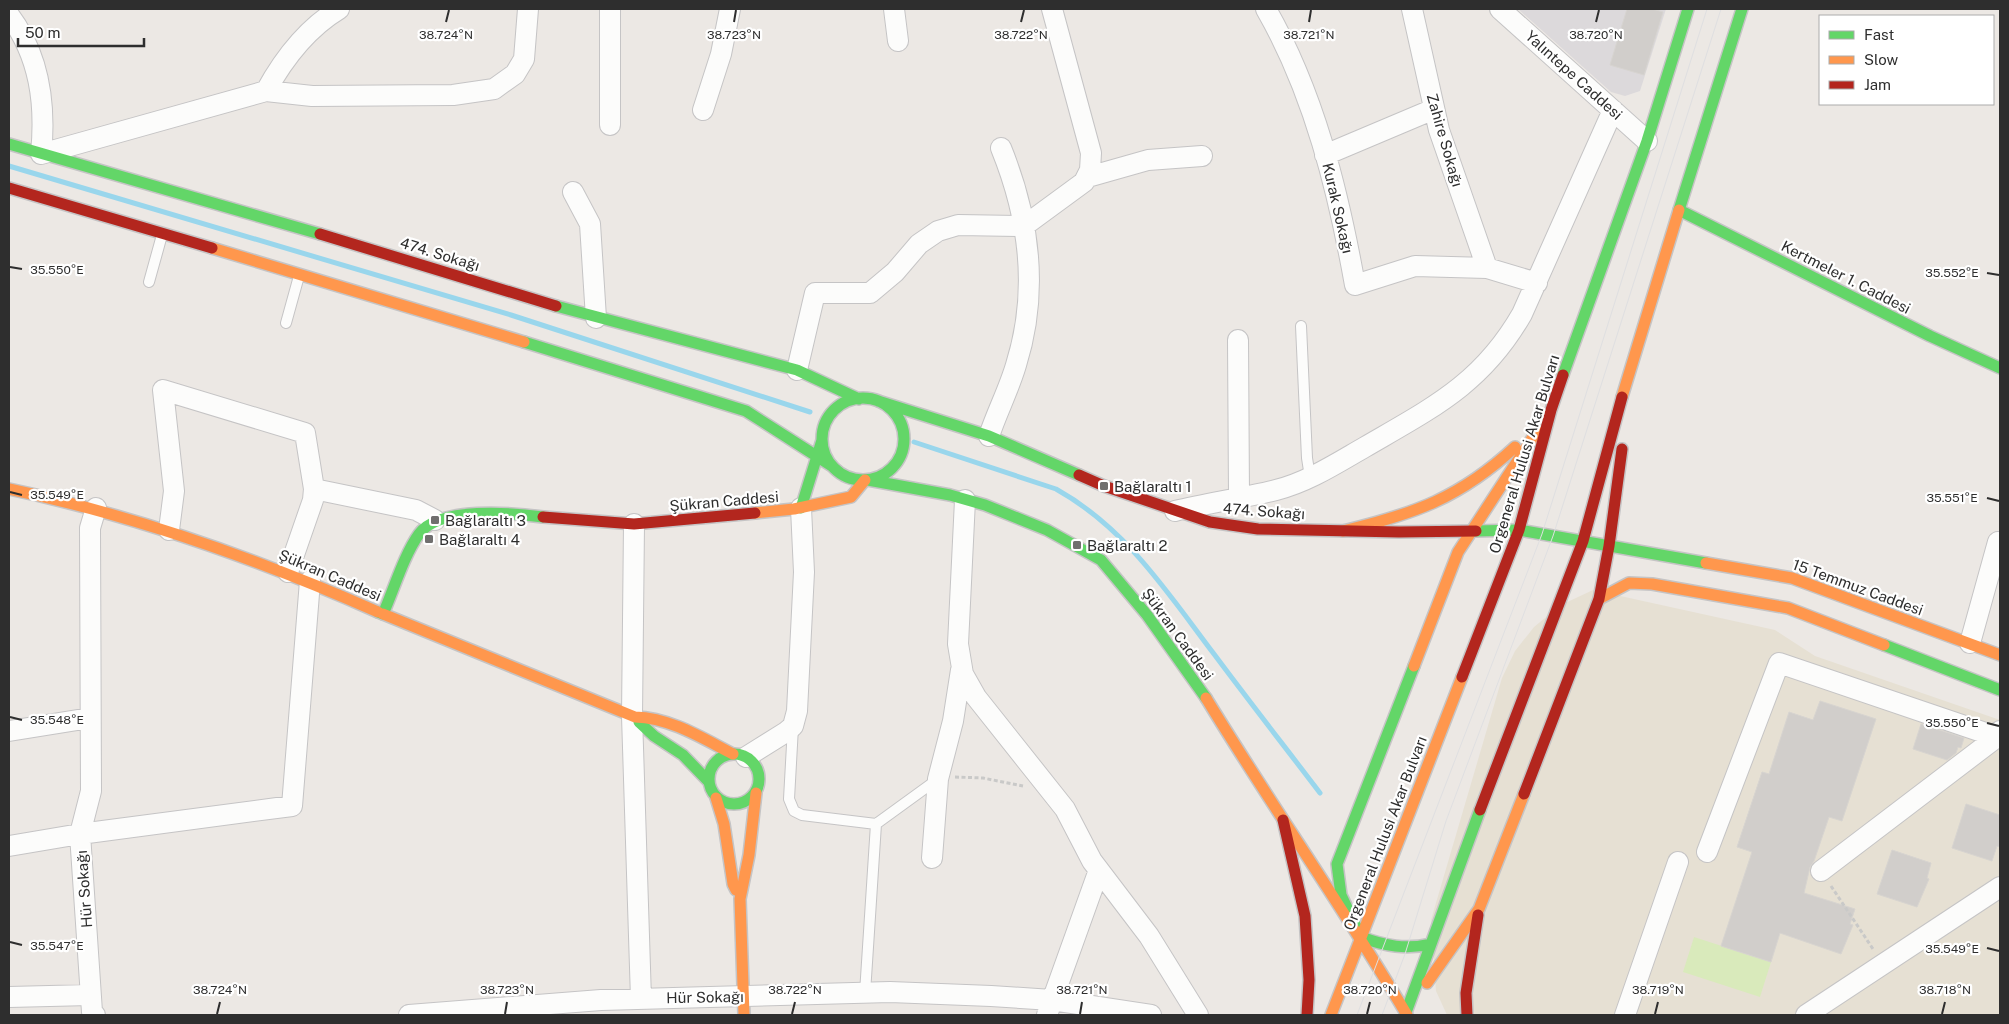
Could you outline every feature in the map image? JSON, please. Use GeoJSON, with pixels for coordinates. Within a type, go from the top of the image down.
{"type":"FeatureCollection","features":[{"type":"Feature","properties":{"kind":"street"},"geometry":{"type":"LineString","coordinates":[[266,92],[289,53],[321,21],[339,9]]}},
{"type":"Feature","properties":{"kind":"street"},"geometry":{"type":"LineString","coordinates":[[11,15],[31,53],[41,91],[43,112],[40,154],[266,92],[312,96],[434,95],[469,94],[494,89],[515,74],[524,59],[528,9]]}},
{"type":"Feature","properties":{"kind":"street"},"geometry":{"type":"LineString","coordinates":[[610,9],[610,125]]}},
{"type":"Feature","properties":{"kind":"street"},"geometry":{"type":"LineString","coordinates":[[703,110],[721,54],[730,9]]}},
{"type":"Feature","properties":{"kind":"street"},"geometry":{"type":"LineString","coordinates":[[894,9],[898,41]]}},
{"type":"Feature","properties":{"kind":"street","name":"Kurak Sokağı"},"geometry":{"type":"LineString","coordinates":[[1266,9],[1301,80],[1325,155],[1347,241],[1355,285],[1415,266],[1487,268]]}},
{"type":"Feature","properties":{"kind":"street","name":"Zahire Sokağı"},"geometry":{"type":"LineString","coordinates":[[1412,9],[1439,130],[1487,268]]}},
{"type":"Feature","properties":{"kind":"street","name":"Yalıntepe Caddesi"},"geometry":{"type":"LineString","coordinates":[[1500,9],[1647,141]]}},
{"type":"Feature","properties":{"kind":"street","name":"Orgeneral Hulusi Akar Bulvarı"},"geometry":{"type":"LineString","coordinates":[[1331,1015],[1519,530],[1551,410],[1647,141],[1688,9]]}},
{"type":"Feature","properties":{"kind":"street"},"geometry":{"type":"LineString","coordinates":[[1406,1014],[1583,541],[1607,448],[1678,210],[1742,9]]}},
{"type":"Feature","properties":{"kind":"street"},"geometry":{"type":"LineString","coordinates":[[797,370],[815,293],[870,293],[895,272],[928,236],[948,227],[968,225],[1024,226],[1084,182],[1088,177],[1092,162],[1091,153],[1058,10]]}},
{"type":"Feature","properties":{"kind":"street"},"geometry":{"type":"LineString","coordinates":[[1325,155],[1434,109]]}},
{"type":"Feature","properties":{"kind":"street"},"geometry":{"type":"LineString","coordinates":[[1175,511],[1277,490],[1310,477],[1442,402],[1466,385],[1491,360],[1508,338],[1522,314],[1613,110]]}},
{"type":"Feature","properties":{"kind":"street","name":"474. Sokağı"},"geometry":{"type":"LineString","coordinates":[[9,144],[421,264],[596,318],[797,370],[859,398]]}},
{"type":"Feature","properties":{"kind":"street"},"geometry":{"type":"LineString","coordinates":[[989,436],[1007,392],[1024,337],[1029,285],[1024,226],[1016,189],[1001,148]]}},
{"type":"Feature","properties":{"kind":"street"},"geometry":{"type":"LineString","coordinates":[[1088,177],[1148,160],[1202,156]]}},
{"type":"Feature","properties":{"kind":"street"},"geometry":{"type":"LineString","coordinates":[[9,188],[300,274],[746,411],[848,477],[866,480],[886,473],[894,467],[899,459],[904,440],[903,430],[894,412],[878,401],[859,398],[841,405],[828,420],[823,438],[824,448],[832,466]]}},
{"type":"Feature","properties":{"kind":"street"},"geometry":{"type":"LineString","coordinates":[[573,192],[590,224],[596,318]]}},
{"type":"Feature","properties":{"kind":"street","name":"Kertmeler 1. Caddesi"},"geometry":{"type":"LineString","coordinates":[[1678,210],[1930,336],[2000,368]]}},
{"type":"Feature","properties":{"kind":"street"},"geometry":{"type":"LineString","coordinates":[[1487,268],[1537,283]]}},
{"type":"Feature","properties":{"kind":"street"},"geometry":{"type":"LineString","coordinates":[[1238,340],[1239,497]]}},
{"type":"Feature","properties":{"kind":"street"},"geometry":{"type":"LineString","coordinates":[[1467,1015],[1466,992],[1480,909],[1599,599],[1609,546],[1635,359]]}},
{"type":"Feature","properties":{"kind":"street"},"geometry":{"type":"LineString","coordinates":[[169,530],[174,491],[163,390],[305,433],[314,489],[313,500],[288,572]]}},
{"type":"Feature","properties":{"kind":"street","name":"474. Sokağı"},"geometry":{"type":"LineString","coordinates":[[878,401],[989,436],[1104,486],[1210,522],[1258,528],[1519,530],[1583,541]]}},
{"type":"Feature","properties":{"kind":"street"},"geometry":{"type":"LineString","coordinates":[[1343,530],[1405,516],[1456,495],[1497,466],[1551,410]]}},
{"type":"Feature","properties":{"kind":"street"},"geometry":{"type":"LineString","coordinates":[[1406,1014],[1361,937],[1341,896],[1337,864],[1458,552],[1551,410]]}},
{"type":"Feature","properties":{"kind":"street","name":"Şükran Caddesi"},"geometry":{"type":"LineString","coordinates":[[801,508],[823,438]]}},
{"type":"Feature","properties":{"kind":"street","name":"Şükran Caddesi"},"geometry":{"type":"LineString","coordinates":[[9,490],[96,508],[169,530],[288,572],[383,614],[420,532],[435,520],[458,516],[510,513],[634,524],[801,508],[851,496],[857,492],[866,480],[965,500],[1016,516],[1047,530],[1101,560],[1173,650],[1361,937]]}},
{"type":"Feature","properties":{"kind":"street"},"geometry":{"type":"LineString","coordinates":[[314,489],[416,510],[435,520]]}},
{"type":"Feature","properties":{"kind":"street"},"geometry":{"type":"LineString","coordinates":[[932,858],[938,779],[953,721],[961,670],[958,644],[965,500]]}},
{"type":"Feature","properties":{"kind":"street"},"geometry":{"type":"LineString","coordinates":[[96,508],[90,528],[91,791],[80,834],[292,806],[310,581]]}},
{"type":"Feature","properties":{"kind":"street"},"geometry":{"type":"LineString","coordinates":[[709,782],[709,773],[716,761],[739,756],[793,726],[797,711],[804,572],[801,508]]}},
{"type":"Feature","properties":{"kind":"street"},"geometry":{"type":"LineString","coordinates":[[634,524],[633,716],[641,999]]}},
{"type":"Feature","properties":{"kind":"street","name":"15 Temmuz Caddesi"},"geometry":{"type":"LineString","coordinates":[[1583,541],[1792,578],[2000,654]]}},
{"type":"Feature","properties":{"kind":"street"},"geometry":{"type":"LineString","coordinates":[[1970,643],[1998,542]]}},
{"type":"Feature","properties":{"kind":"street"},"geometry":{"type":"LineString","coordinates":[[1599,599],[1629,583],[1788,608],[2000,690]]}},
{"type":"Feature","properties":{"kind":"street"},"geometry":{"type":"LineString","coordinates":[[383,614],[633,716],[654,736],[683,755],[709,782],[716,798],[724,824],[733,884],[740,899]]}},
{"type":"Feature","properties":{"kind":"street"},"geometry":{"type":"LineString","coordinates":[[1707,852],[1779,663],[1999,735]]}},
{"type":"Feature","properties":{"kind":"street"},"geometry":{"type":"LineString","coordinates":[[961,670],[976,697],[1055,795],[1075,826],[1092,861],[1149,936],[1198,1015]]}},
{"type":"Feature","properties":{"kind":"street"},"geometry":{"type":"LineString","coordinates":[[633,716],[645,716],[661,720],[739,756],[753,763],[759,775],[749,855],[740,899],[744,1006]]}},
{"type":"Feature","properties":{"kind":"street"},"geometry":{"type":"LineString","coordinates":[[9,731],[90,718]]}},
{"type":"Feature","properties":{"kind":"street"},"geometry":{"type":"LineString","coordinates":[[1821,871],[1999,735]]}},
{"type":"Feature","properties":{"kind":"street"},"geometry":{"type":"LineString","coordinates":[[716,798],[728,804],[737,805],[746,802],[756,793]]}},
{"type":"Feature","properties":{"kind":"street"},"geometry":{"type":"LineString","coordinates":[[1283,820],[1304,916],[1309,980],[1307,1015]]}},
{"type":"Feature","properties":{"kind":"street","name":"Hür Sokağı"},"geometry":{"type":"LineString","coordinates":[[9,846],[80,834],[90,995],[92,1012],[95,1015]]}},
{"type":"Feature","properties":{"kind":"street"},"geometry":{"type":"LineString","coordinates":[[1625,1015],[1678,862]]}},
{"type":"Feature","properties":{"kind":"street"},"geometry":{"type":"LineString","coordinates":[[1050,1008],[1099,870]]}},
{"type":"Feature","properties":{"kind":"street"},"geometry":{"type":"LineString","coordinates":[[1806,1015],[2000,887]]}},
{"type":"Feature","properties":{"kind":"street"},"geometry":{"type":"LineString","coordinates":[[1406,1014],[1480,909]]}},
{"type":"Feature","properties":{"kind":"street"},"geometry":{"type":"LineString","coordinates":[[1361,937],[1388,947],[1419,948],[1431,944]]}},
{"type":"Feature","properties":{"kind":"street","name":"Hür Sokağı"},"geometry":{"type":"LineString","coordinates":[[409,1015],[524,1005],[641,999],[744,1006],[866,993],[941,993],[1050,1008],[1150,1015]]}},
{"type":"Feature","properties":{"kind":"street"},"geometry":{"type":"LineString","coordinates":[[9,997],[90,995]]}},
{"type":"Feature","properties":{"kind":"lane"},"geometry":{"type":"LineString","coordinates":[[149,282],[163,233]]}},
{"type":"Feature","properties":{"kind":"lane"},"geometry":{"type":"LineString","coordinates":[[286,323],[300,274]]}},
{"type":"Feature","properties":{"kind":"lane"},"geometry":{"type":"LineString","coordinates":[[1300,326],[1307,458],[1310,477]]}},
{"type":"Feature","properties":{"kind":"lane"},"geometry":{"type":"LineString","coordinates":[[793,726],[789,800],[794,811],[802,815],[876,824],[938,779]]}},
{"type":"Feature","properties":{"kind":"lane"},"geometry":{"type":"LineString","coordinates":[[866,993],[876,824]]}},
{"type":"Feature","properties":{"kind":"path"},"geometry":{"type":"LineString","coordinates":[[938,779],[983,778],[1030,787],[1055,795]]}},
{"type":"Feature","properties":{"kind":"path"},"geometry":{"type":"LineString","coordinates":[[1821,871],[1883,964]]}},
{"type":"Feature","properties":{"kind":"shaded area"},"geometry":{"type":"Polygon","coordinates":[[[1518,9],[1666,9],[1640,91],[1625,96],[1611,92],[1518,9]]]}},
{"type":"Feature","properties":{"kind":"shaded area"},"geometry":{"type":"Polygon","coordinates":[[[1593,590],[1775,630],[1815,656],[2000,720],[2000,1015],[1447,1015],[1436,991],[1431,920],[1502,678],[1515,651],[1534,627],[1561,605],[1593,590]]]}},
{"type":"Feature","properties":{"kind":"green space"},"geometry":{"type":"Polygon","coordinates":[[[1694,937],[1771,962],[1760,997],[1683,972],[1694,937]]]}},
{"type":"Feature","properties":{"kind":"building"},"geometry":{"type":"Polygon","coordinates":[[[1627,9],[1652,9],[1663,12],[1644,75],[1610,65],[1627,9]]]}},
{"type":"Feature","properties":{"kind":"building"},"geometry":{"type":"Polygon","coordinates":[[[1820,701],[1876,719],[1842,821],[1829,817],[1814,861],[1810,867],[1804,893],[1855,909],[1850,924],[1853,925],[1841,954],[1780,933],[1771,962],[1721,946],[1752,852],[1737,847],[1762,772],[1769,774],[1789,712],[1813,720],[1820,701]]]}},
{"type":"Feature","properties":{"kind":"building"},"geometry":{"type":"Polygon","coordinates":[[[1921,724],[1964,738],[1961,748],[1958,747],[1956,753],[1947,760],[1913,749],[1921,724]]]}},
{"type":"Feature","properties":{"kind":"building"},"geometry":{"type":"Polygon","coordinates":[[[1966,804],[2000,815],[2000,847],[1997,846],[1992,861],[1952,848],[1966,804]]]}},
{"type":"Feature","properties":{"kind":"building"},"geometry":{"type":"Polygon","coordinates":[[[1892,850],[1931,863],[1927,878],[1929,879],[1917,907],[1877,894],[1892,850]]]}},
{"type":"Feature","properties":{"kind":"waterway"},"geometry":{"type":"LineString","coordinates":[[9,166],[511,315],[810,412]]}},
{"type":"Feature","properties":{"kind":"waterway"},"geometry":{"type":"LineString","coordinates":[[914,442],[1056,489],[1104,523],[1144,563],[1162,585],[1320,793]]}},
{"type":"Feature","properties":{"kind":"tram line"},"geometry":{"type":"LineString","coordinates":[[1357,1015],[1542,534],[1707,9]]}},
{"type":"Feature","properties":{"kind":"tram line"},"geometry":{"type":"LineString","coordinates":[[1382,1015],[1405,954],[1446,821],[1553,536],[1721,9]]}},
{"type":"Feature","properties":{"kind":"traffic: fast"},"geometry":{"type":"LineString","coordinates":[[1563,375],[1647,141],[1688,9]]}},
{"type":"Feature","properties":{"kind":"traffic: fast"},"geometry":{"type":"LineString","coordinates":[[1679,210],[1742,9]]}},
{"type":"Feature","properties":{"kind":"traffic: fast"},"geometry":{"type":"LineString","coordinates":[[9,144],[320,234]]}},
{"type":"Feature","properties":{"kind":"traffic: fast"},"geometry":{"type":"LineString","coordinates":[[1679,210],[1930,336],[2000,368]]}},
{"type":"Feature","properties":{"kind":"traffic: fast"},"geometry":{"type":"LineString","coordinates":[[556,306],[797,370],[859,399]]}},
{"type":"Feature","properties":{"kind":"traffic: fast"},"geometry":{"type":"LineString","coordinates":[[524,342],[746,411],[832,466]]}},
{"type":"Feature","properties":{"kind":"traffic: fast"},"geometry":{"type":"LineString","coordinates":[[863,398],[879,401],[892,410],[901,423],[904,439],[901,455],[892,468],[879,477],[863,480],[847,477],[834,468],[825,455],[822,439],[825,423],[834,410],[847,401],[863,398]]}},
{"type":"Feature","properties":{"kind":"traffic: fast"},"geometry":{"type":"LineString","coordinates":[[878,401],[989,436],[1079,475]]}},
{"type":"Feature","properties":{"kind":"traffic: fast"},"geometry":{"type":"LineString","coordinates":[[801,508],[822,440]]}},
{"type":"Feature","properties":{"kind":"traffic: fast"},"geometry":{"type":"LineString","coordinates":[[868,480],[950,495],[985,505],[1047,530],[1101,560],[1147,615],[1206,698]]}},
{"type":"Feature","properties":{"kind":"traffic: fast"},"geometry":{"type":"LineString","coordinates":[[378,612],[383,614],[399,572],[414,542],[419,534],[429,525],[459,515],[496,513],[543,517]]}},
{"type":"Feature","properties":{"kind":"traffic: fast"},"geometry":{"type":"LineString","coordinates":[[1476,531],[1519,530],[1706,563]]}},
{"type":"Feature","properties":{"kind":"traffic: fast"},"geometry":{"type":"LineString","coordinates":[[1884,645],[2000,690]]}},
{"type":"Feature","properties":{"kind":"traffic: fast"},"geometry":{"type":"LineString","coordinates":[[1414,666],[1337,864],[1341,895],[1361,937],[1379,943],[1404,947],[1431,944]]}},
{"type":"Feature","properties":{"kind":"traffic: fast"},"geometry":{"type":"LineString","coordinates":[[639,722],[654,736],[683,755],[709,782]]}},
{"type":"Feature","properties":{"kind":"traffic: fast"},"geometry":{"type":"LineString","coordinates":[[729,754],[739,754],[752,761],[759,774],[759,779],[759,784],[752,797],[739,804],[729,804],[720,800],[713,793],[709,784],[709,774],[713,765],[720,758],[729,754]]}},
{"type":"Feature","properties":{"kind":"traffic: fast"},"geometry":{"type":"LineString","coordinates":[[1405,1015],[1480,810]]}},
{"type":"Feature","properties":{"kind":"traffic: slow"},"geometry":{"type":"LineString","coordinates":[[1622,397],[1679,210]]}},
{"type":"Feature","properties":{"kind":"traffic: slow"},"geometry":{"type":"LineString","coordinates":[[212,248],[524,342]]}},
{"type":"Feature","properties":{"kind":"traffic: slow"},"geometry":{"type":"LineString","coordinates":[[1414,666],[1458,552],[1537,431]]}},
{"type":"Feature","properties":{"kind":"traffic: slow"},"geometry":{"type":"LineString","coordinates":[[1343,531],[1392,518],[1435,502],[1475,479],[1495,465],[1515,447]]}},
{"type":"Feature","properties":{"kind":"traffic: slow"},"geometry":{"type":"LineString","coordinates":[[755,513],[794,509],[851,497],[865,480]]}},
{"type":"Feature","properties":{"kind":"traffic: slow"},"geometry":{"type":"LineString","coordinates":[[9,489],[104,512],[196,541],[288,574],[378,612]]}},
{"type":"Feature","properties":{"kind":"traffic: slow"},"geometry":{"type":"LineString","coordinates":[[1706,563],[1792,578],[2000,655]]}},
{"type":"Feature","properties":{"kind":"traffic: slow"},"geometry":{"type":"LineString","coordinates":[[1599,599],[1629,583],[1652,584],[1788,608],[1884,645]]}},
{"type":"Feature","properties":{"kind":"traffic: slow"},"geometry":{"type":"LineString","coordinates":[[383,614],[635,717],[648,718],[674,725],[733,754]]}},
{"type":"Feature","properties":{"kind":"traffic: slow"},"geometry":{"type":"LineString","coordinates":[[1331,1015],[1462,677]]}},
{"type":"Feature","properties":{"kind":"traffic: slow"},"geometry":{"type":"LineString","coordinates":[[1206,698],[1407,1015]]}},
{"type":"Feature","properties":{"kind":"traffic: slow"},"geometry":{"type":"LineString","coordinates":[[744,1015],[740,899],[749,855],[756,793]]}},
{"type":"Feature","properties":{"kind":"traffic: slow"},"geometry":{"type":"LineString","coordinates":[[1427,983],[1479,909],[1524,794]]}},
{"type":"Feature","properties":{"kind":"traffic: slow"},"geometry":{"type":"LineString","coordinates":[[716,798],[724,824],[733,884],[736,890]]}},
{"type":"Feature","properties":{"kind":"traffic: jam"},"geometry":{"type":"LineString","coordinates":[[9,188],[212,248]]}},
{"type":"Feature","properties":{"kind":"traffic: jam"},"geometry":{"type":"LineString","coordinates":[[320,234],[556,306]]}},
{"type":"Feature","properties":{"kind":"traffic: jam"},"geometry":{"type":"LineString","coordinates":[[1462,677],[1519,530],[1551,410],[1563,375]]}},
{"type":"Feature","properties":{"kind":"traffic: jam"},"geometry":{"type":"LineString","coordinates":[[1480,810],[1583,541],[1622,397]]}},
{"type":"Feature","properties":{"kind":"traffic: jam"},"geometry":{"type":"LineString","coordinates":[[1524,794],[1599,599],[1609,546],[1622,449]]}},
{"type":"Feature","properties":{"kind":"traffic: jam"},"geometry":{"type":"LineString","coordinates":[[1079,475],[1104,486],[1210,522],[1258,529],[1399,532],[1476,531]]}},
{"type":"Feature","properties":{"kind":"traffic: jam"},"geometry":{"type":"LineString","coordinates":[[543,517],[634,524],[755,513]]}},
{"type":"Feature","properties":{"kind":"traffic: jam"},"geometry":{"type":"LineString","coordinates":[[1283,820],[1305,916],[1309,980],[1307,1015]]}},
{"type":"Feature","properties":{"kind":"traffic: jam"},"geometry":{"type":"LineString","coordinates":[[1467,1015],[1466,993],[1478,915]]}},
{"type":"Feature","properties":{"kind":"place","name":"Bağlaraltı 1"},"geometry":{"type":"Point","coordinates":[1104,486]}},
{"type":"Feature","properties":{"kind":"place","name":"Bağlaraltı 3"},"geometry":{"type":"Point","coordinates":[435,520]}},
{"type":"Feature","properties":{"kind":"place","name":"Bağlaraltı 4"},"geometry":{"type":"Point","coordinates":[429,539]}},
{"type":"Feature","properties":{"kind":"place","name":"Bağlaraltı 2"},"geometry":{"type":"Point","coordinates":[1077,545]}}]}
